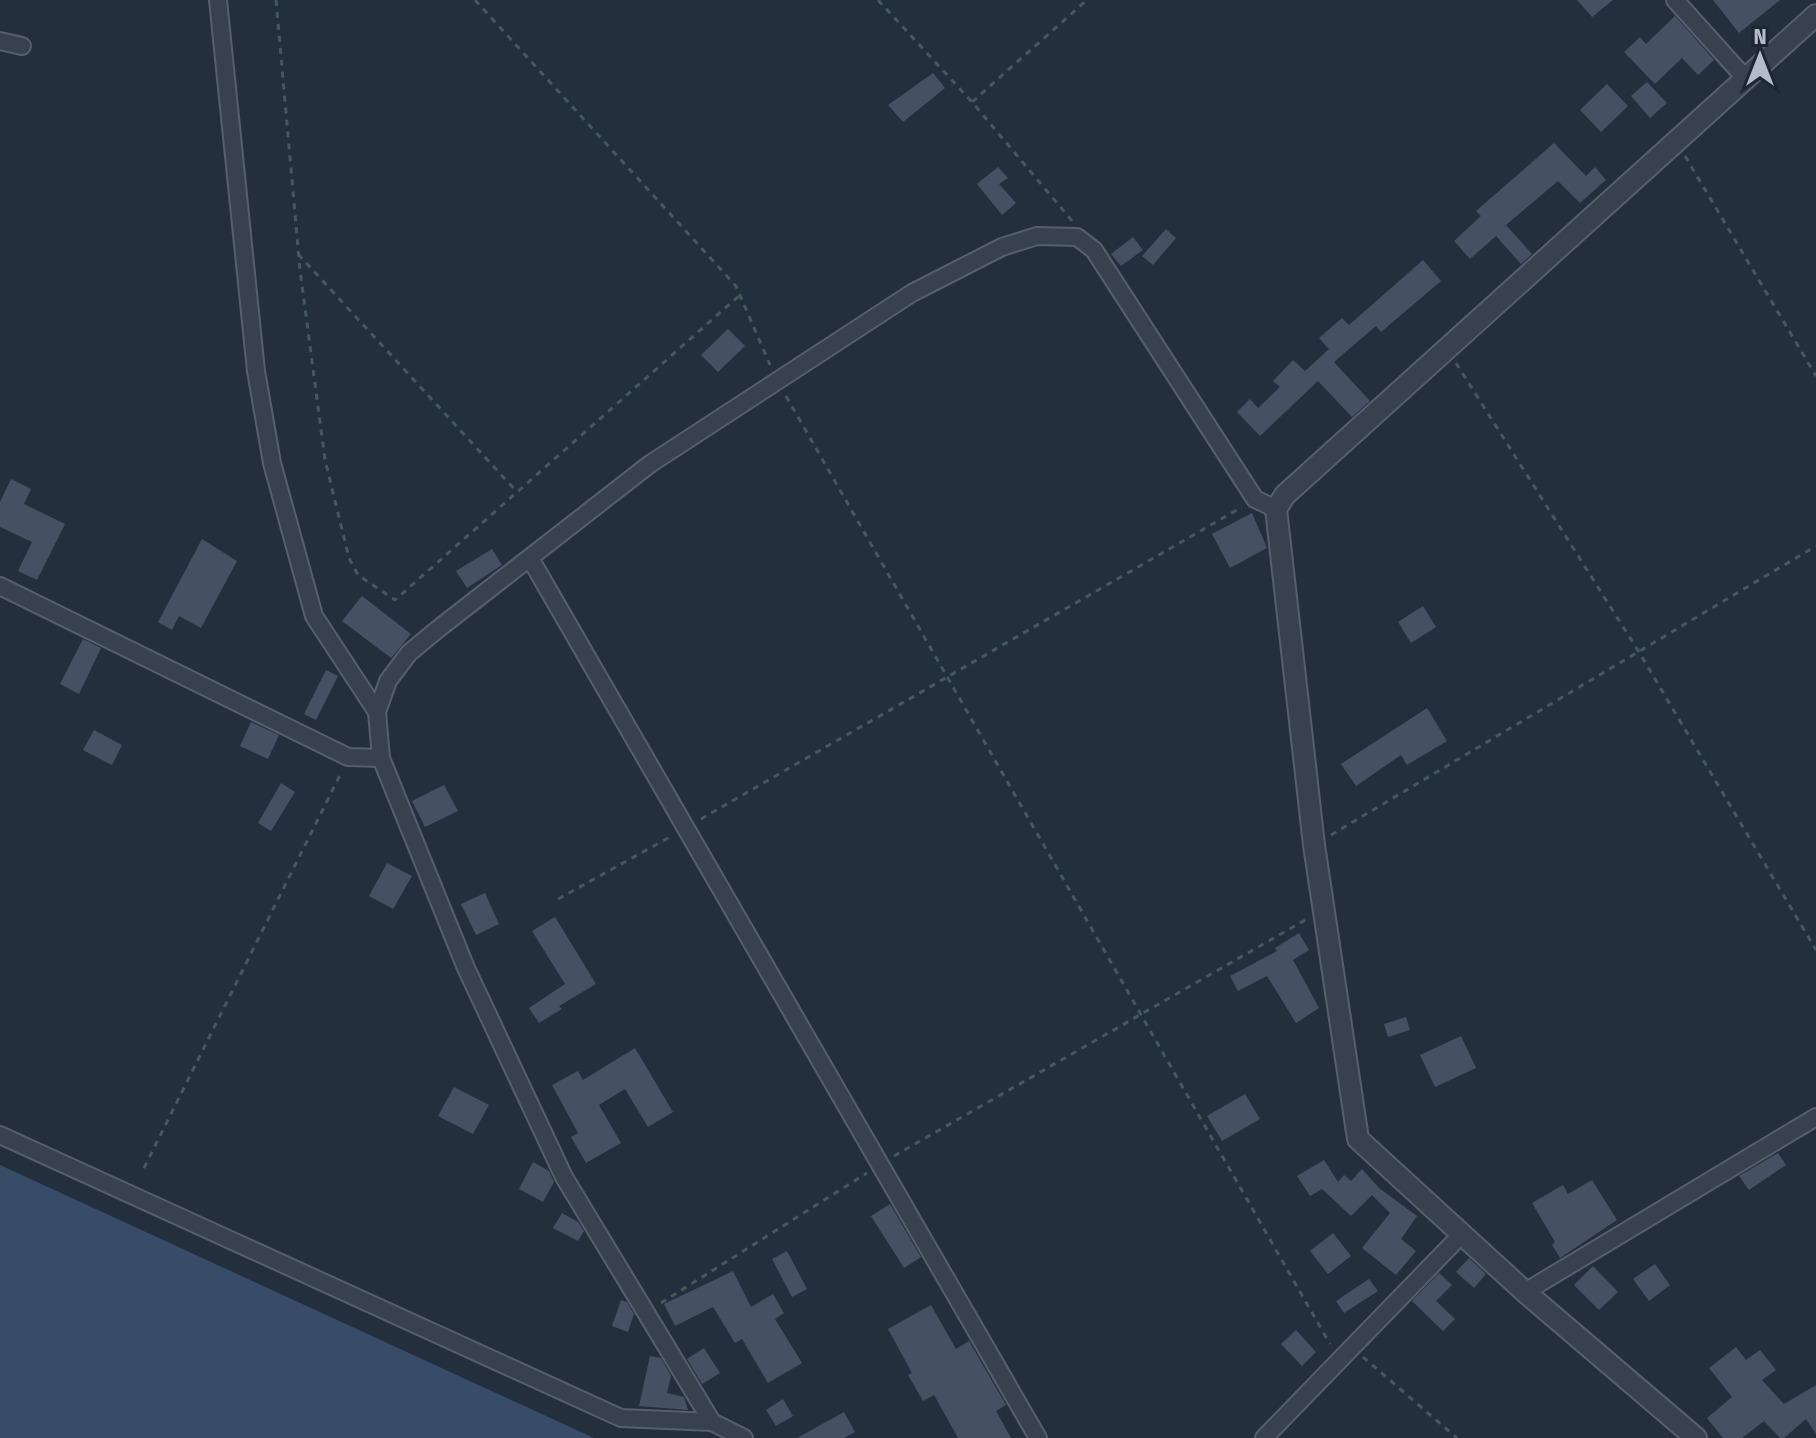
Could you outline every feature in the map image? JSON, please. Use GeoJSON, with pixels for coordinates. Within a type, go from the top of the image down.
{"type":"FeatureCollection","features":[{"type":"Feature","properties":{"kind":"street"},"geometry":{"type":"LineString","coordinates":[[218,0],[256,371],[272,463],[314,616],[377,712]]}},
{"type":"Feature","properties":{"kind":"street"},"geometry":{"type":"LineString","coordinates":[[1675,0],[1746,79]]}},
{"type":"Feature","properties":{"kind":"street"},"geometry":{"type":"LineString","coordinates":[[1696,1438],[1525,1292],[1358,1139],[1314,845],[1276,509],[1285,495],[1816,15]]}},
{"type":"Feature","properties":{"kind":"street"},"geometry":{"type":"LineString","coordinates":[[0,41],[22,46]]}},
{"type":"Feature","properties":{"kind":"street"},"geometry":{"type":"LineString","coordinates":[[712,1422],[564,1177],[466,968],[381,758],[377,712],[388,681],[409,653],[650,464],[912,293],[1002,247],[1037,236],[1077,237],[1094,250],[1255,499],[1276,509]]}},
{"type":"Feature","properties":{"kind":"street"},"geometry":{"type":"LineString","coordinates":[[531,560],[1038,1438]]}},
{"type":"Feature","properties":{"kind":"street"},"geometry":{"type":"LineString","coordinates":[[0,586],[348,757],[381,758]]}},
{"type":"Feature","properties":{"kind":"street"},"geometry":{"type":"LineString","coordinates":[[1525,1292],[1816,1117]]}},
{"type":"Feature","properties":{"kind":"street"},"geometry":{"type":"LineString","coordinates":[[0,1135],[621,1418],[712,1422],[744,1438]]}},
{"type":"Feature","properties":{"kind":"street"},"geometry":{"type":"LineString","coordinates":[[1264,1438],[1462,1234]]}},
{"type":"Feature","properties":{"kind":"path"},"geometry":{"type":"LineString","coordinates":[[276,0],[298,254],[325,460],[349,558],[358,575],[395,600],[740,295]]}},
{"type":"Feature","properties":{"kind":"path"},"geometry":{"type":"LineString","coordinates":[[475,0],[736,286],[776,379],[946,678],[1140,1014],[1347,1354],[1457,1438]]}},
{"type":"Feature","properties":{"kind":"path"},"geometry":{"type":"LineString","coordinates":[[878,0],[972,102],[1071,218],[1077,237]]}},
{"type":"Feature","properties":{"kind":"path"},"geometry":{"type":"LineString","coordinates":[[972,102],[1087,0]]}},
{"type":"Feature","properties":{"kind":"path"},"geometry":{"type":"LineString","coordinates":[[1676,143],[1816,376]]}},
{"type":"Feature","properties":{"kind":"path"},"geometry":{"type":"LineString","coordinates":[[298,254],[517,492]]}},
{"type":"Feature","properties":{"kind":"path"},"geometry":{"type":"LineString","coordinates":[[1447,349],[1639,652],[1816,950]]}},
{"type":"Feature","properties":{"kind":"path"},"geometry":{"type":"LineString","coordinates":[[558,899],[687,828],[1255,499]]}},
{"type":"Feature","properties":{"kind":"path"},"geometry":{"type":"LineString","coordinates":[[1314,845],[1816,546]]}},
{"type":"Feature","properties":{"kind":"path"},"geometry":{"type":"LineString","coordinates":[[144,1168],[348,757]]}},
{"type":"Feature","properties":{"kind":"path"},"geometry":{"type":"LineString","coordinates":[[647,1312],[882,1164],[1307,919],[1325,915]]}},
{"type":"Feature","properties":{"kind":"water"},"geometry":{"type":"Polygon","coordinates":[[[0,1165],[594,1438],[0,1438],[0,1165]]]}},
{"type":"Feature","properties":{"kind":"building"},"geometry":{"type":"Polygon","coordinates":[[[1577,0],[1613,0],[1592,17],[1577,0]]]}},
{"type":"Feature","properties":{"kind":"building"},"geometry":{"type":"Polygon","coordinates":[[[1713,0],[1780,0],[1739,33],[1713,0]]]}},
{"type":"Feature","properties":{"kind":"building"},"geometry":{"type":"Polygon","coordinates":[[[1675,16],[1714,60],[1698,75],[1682,58],[1655,84],[1624,52],[1640,37],[1646,44],[1675,16]]]}},
{"type":"Feature","properties":{"kind":"building"},"geometry":{"type":"Polygon","coordinates":[[[933,73],[945,88],[903,122],[888,105],[933,73]]]}},
{"type":"Feature","properties":{"kind":"building"},"geometry":{"type":"Polygon","coordinates":[[[1647,82],[1667,103],[1650,118],[1631,96],[1647,82]]]}},
{"type":"Feature","properties":{"kind":"building"},"geometry":{"type":"Polygon","coordinates":[[[1607,84],[1628,106],[1601,132],[1580,110],[1607,84]]]}},
{"type":"Feature","properties":{"kind":"building"},"geometry":{"type":"Polygon","coordinates":[[[1554,143],[1586,176],[1595,167],[1606,180],[1580,203],[1558,181],[1506,225],[1532,254],[1521,264],[1496,236],[1470,259],[1454,241],[1481,216],[1476,211],[1554,143]]]}},
{"type":"Feature","properties":{"kind":"building"},"geometry":{"type":"Polygon","coordinates":[[[998,167],[1008,178],[999,184],[1016,203],[1002,215],[977,184],[998,167]]]}},
{"type":"Feature","properties":{"kind":"building"},"geometry":{"type":"Polygon","coordinates":[[[1166,229],[1176,238],[1153,265],[1142,256],[1166,229]]]}},
{"type":"Feature","properties":{"kind":"building"},"geometry":{"type":"Polygon","coordinates":[[[1133,237],[1143,250],[1121,266],[1111,254],[1133,237]]]}},
{"type":"Feature","properties":{"kind":"building"},"geometry":{"type":"Polygon","coordinates":[[[1423,260],[1441,281],[1381,332],[1376,326],[1334,362],[1370,401],[1352,417],[1318,381],[1260,436],[1237,412],[1250,399],[1258,408],[1280,387],[1273,381],[1293,360],[1305,371],[1329,349],[1319,338],[1342,318],[1349,325],[1423,260]]]}},
{"type":"Feature","properties":{"kind":"building"},"geometry":{"type":"Polygon","coordinates":[[[728,329],[745,346],[718,372],[701,355],[728,329]]]}},
{"type":"Feature","properties":{"kind":"building"},"geometry":{"type":"Polygon","coordinates":[[[11,479],[31,489],[24,504],[65,524],[37,580],[18,571],[32,542],[0,527],[0,502],[11,479]]]}},
{"type":"Feature","properties":{"kind":"building"},"geometry":{"type":"Polygon","coordinates":[[[1252,513],[1267,548],[1230,568],[1212,534],[1252,513]]]}},
{"type":"Feature","properties":{"kind":"building"},"geometry":{"type":"Polygon","coordinates":[[[202,539],[237,561],[201,628],[179,616],[172,630],[158,622],[202,539]]]}},
{"type":"Feature","properties":{"kind":"building"},"geometry":{"type":"Polygon","coordinates":[[[492,549],[502,565],[467,588],[456,571],[492,549]]]}},
{"type":"Feature","properties":{"kind":"building"},"geometry":{"type":"Polygon","coordinates":[[[362,596],[411,634],[391,658],[342,621],[362,596]]]}},
{"type":"Feature","properties":{"kind":"building"},"geometry":{"type":"Polygon","coordinates":[[[1423,606],[1436,627],[1411,643],[1398,622],[1423,606]]]}},
{"type":"Feature","properties":{"kind":"building"},"geometry":{"type":"Polygon","coordinates":[[[83,639],[101,648],[79,694],[60,684],[83,639]]]}},
{"type":"Feature","properties":{"kind":"building"},"geometry":{"type":"Polygon","coordinates":[[[326,670],[338,676],[316,720],[304,714],[326,670]]]}},
{"type":"Feature","properties":{"kind":"building"},"geometry":{"type":"Polygon","coordinates":[[[1427,708],[1447,741],[1407,765],[1401,755],[1356,786],[1341,764],[1427,708]]]}},
{"type":"Feature","properties":{"kind":"building"},"geometry":{"type":"Polygon","coordinates":[[[251,722],[279,735],[268,759],[240,746],[251,722]]]}},
{"type":"Feature","properties":{"kind":"building"},"geometry":{"type":"Polygon","coordinates":[[[94,730],[122,745],[112,765],[83,750],[94,730]]]}},
{"type":"Feature","properties":{"kind":"building"},"geometry":{"type":"Polygon","coordinates":[[[281,783],[295,792],[271,831],[258,823],[281,783]]]}},
{"type":"Feature","properties":{"kind":"building"},"geometry":{"type":"Polygon","coordinates":[[[444,785],[458,811],[425,827],[412,801],[444,785]]]}},
{"type":"Feature","properties":{"kind":"building"},"geometry":{"type":"Polygon","coordinates":[[[387,863],[412,876],[393,909],[369,896],[387,863]]]}},
{"type":"Feature","properties":{"kind":"building"},"geometry":{"type":"Polygon","coordinates":[[[485,893],[499,924],[476,935],[461,904],[485,893]]]}},
{"type":"Feature","properties":{"kind":"building"},"geometry":{"type":"Polygon","coordinates":[[[555,917],[596,984],[559,1006],[562,1009],[539,1023],[529,1008],[565,984],[532,931],[555,917]]]}},
{"type":"Feature","properties":{"kind":"building"},"geometry":{"type":"Polygon","coordinates":[[[1299,933],[1309,950],[1293,960],[1319,1008],[1296,1023],[1267,976],[1238,991],[1230,976],[1277,951],[1275,948],[1299,933]]]}},
{"type":"Feature","properties":{"kind":"building"},"geometry":{"type":"Polygon","coordinates":[[[1406,1017],[1410,1030],[1388,1037],[1384,1024],[1406,1017]]]}},
{"type":"Feature","properties":{"kind":"building"},"geometry":{"type":"Polygon","coordinates":[[[1461,1036],[1476,1068],[1435,1087],[1420,1055],[1461,1036]]]}},
{"type":"Feature","properties":{"kind":"building"},"geometry":{"type":"Polygon","coordinates":[[[635,1048],[673,1112],[648,1127],[625,1089],[599,1105],[621,1143],[586,1163],[571,1137],[578,1133],[552,1085],[578,1071],[583,1080],[635,1048]]]}},
{"type":"Feature","properties":{"kind":"building"},"geometry":{"type":"Polygon","coordinates":[[[454,1087],[489,1105],[473,1134],[438,1116],[454,1087]]]}},
{"type":"Feature","properties":{"kind":"building"},"geometry":{"type":"Polygon","coordinates":[[[1245,1094],[1260,1119],[1222,1141],[1207,1116],[1245,1094]]]}},
{"type":"Feature","properties":{"kind":"building"},"geometry":{"type":"Polygon","coordinates":[[[1778,1153],[1786,1165],[1749,1190],[1739,1176],[1778,1153]]]}},
{"type":"Feature","properties":{"kind":"building"},"geometry":{"type":"Polygon","coordinates":[[[1324,1160],[1338,1182],[1344,1175],[1351,1181],[1362,1169],[1379,1188],[1417,1216],[1401,1239],[1416,1251],[1396,1275],[1362,1248],[1390,1213],[1372,1195],[1351,1216],[1322,1189],[1310,1196],[1297,1176],[1324,1160]]]}},
{"type":"Feature","properties":{"kind":"building"},"geometry":{"type":"Polygon","coordinates":[[[533,1162],[549,1171],[554,1182],[543,1202],[519,1189],[533,1162]]]}},
{"type":"Feature","properties":{"kind":"building"},"geometry":{"type":"Polygon","coordinates":[[[1592,1180],[1617,1220],[1560,1258],[1552,1245],[1555,1242],[1532,1203],[1563,1185],[1568,1194],[1592,1180]]]}},
{"type":"Feature","properties":{"kind":"building"},"geometry":{"type":"Polygon","coordinates":[[[890,1204],[921,1257],[904,1268],[871,1216],[890,1204]]]}},
{"type":"Feature","properties":{"kind":"building"},"geometry":{"type":"Polygon","coordinates":[[[562,1213],[578,1222],[584,1231],[578,1241],[553,1228],[562,1213]]]}},
{"type":"Feature","properties":{"kind":"building"},"geometry":{"type":"Polygon","coordinates":[[[1333,1233],[1351,1256],[1328,1274],[1310,1251],[1333,1233]]]}},
{"type":"Feature","properties":{"kind":"building"},"geometry":{"type":"Polygon","coordinates":[[[787,1251],[807,1289],[792,1297],[772,1259],[787,1251]]]}},
{"type":"Feature","properties":{"kind":"building"},"geometry":{"type":"Polygon","coordinates":[[[1469,1258],[1486,1274],[1474,1288],[1456,1272],[1469,1258]]]}},
{"type":"Feature","properties":{"kind":"building"},"geometry":{"type":"Polygon","coordinates":[[[1655,1264],[1670,1285],[1649,1301],[1633,1279],[1655,1264]]]}},
{"type":"Feature","properties":{"kind":"building"},"geometry":{"type":"Polygon","coordinates":[[[1593,1266],[1618,1292],[1599,1310],[1574,1285],[1593,1266]]]}},
{"type":"Feature","properties":{"kind":"building"},"geometry":{"type":"Polygon","coordinates":[[[733,1271],[751,1307],[773,1294],[784,1313],[775,1319],[802,1363],[768,1383],[742,1339],[735,1343],[713,1307],[675,1326],[664,1304],[733,1271]]]}},
{"type":"Feature","properties":{"kind":"building"},"geometry":{"type":"Polygon","coordinates":[[[1439,1273],[1452,1285],[1436,1301],[1455,1319],[1443,1331],[1412,1301],[1439,1273]]]}},
{"type":"Feature","properties":{"kind":"building"},"geometry":{"type":"Polygon","coordinates":[[[1369,1279],[1378,1291],[1344,1313],[1336,1301],[1369,1279]]]}},
{"type":"Feature","properties":{"kind":"building"},"geometry":{"type":"Polygon","coordinates":[[[621,1300],[627,1302],[634,1314],[628,1332],[612,1326],[621,1300]]]}},
{"type":"Feature","properties":{"kind":"building"},"geometry":{"type":"Polygon","coordinates":[[[931,1305],[956,1349],[969,1341],[1006,1405],[996,1411],[1011,1438],[958,1438],[934,1395],[923,1401],[888,1329],[931,1305]]]}},
{"type":"Feature","properties":{"kind":"building"},"geometry":{"type":"Polygon","coordinates":[[[1296,1330],[1316,1352],[1302,1366],[1281,1344],[1296,1330]]]}},
{"type":"Feature","properties":{"kind":"building"},"geometry":{"type":"Polygon","coordinates":[[[1736,1347],[1746,1360],[1760,1350],[1776,1370],[1762,1380],[1784,1404],[1816,1385],[1816,1434],[1806,1419],[1784,1438],[1780,1438],[1764,1421],[1742,1438],[1723,1438],[1707,1418],[1732,1397],[1709,1368],[1736,1347]]]}},
{"type":"Feature","properties":{"kind":"building"},"geometry":{"type":"Polygon","coordinates":[[[704,1348],[720,1373],[702,1384],[687,1359],[704,1348]]]}},
{"type":"Feature","properties":{"kind":"building"},"geometry":{"type":"Polygon","coordinates":[[[650,1356],[661,1358],[671,1376],[667,1393],[684,1397],[688,1410],[639,1406],[650,1356]]]}},
{"type":"Feature","properties":{"kind":"building"},"geometry":{"type":"Polygon","coordinates":[[[783,1399],[793,1416],[776,1426],[766,1410],[783,1399]]]}},
{"type":"Feature","properties":{"kind":"building"},"geometry":{"type":"Polygon","coordinates":[[[844,1412],[855,1432],[844,1438],[797,1438],[844,1412]]]}}]}
